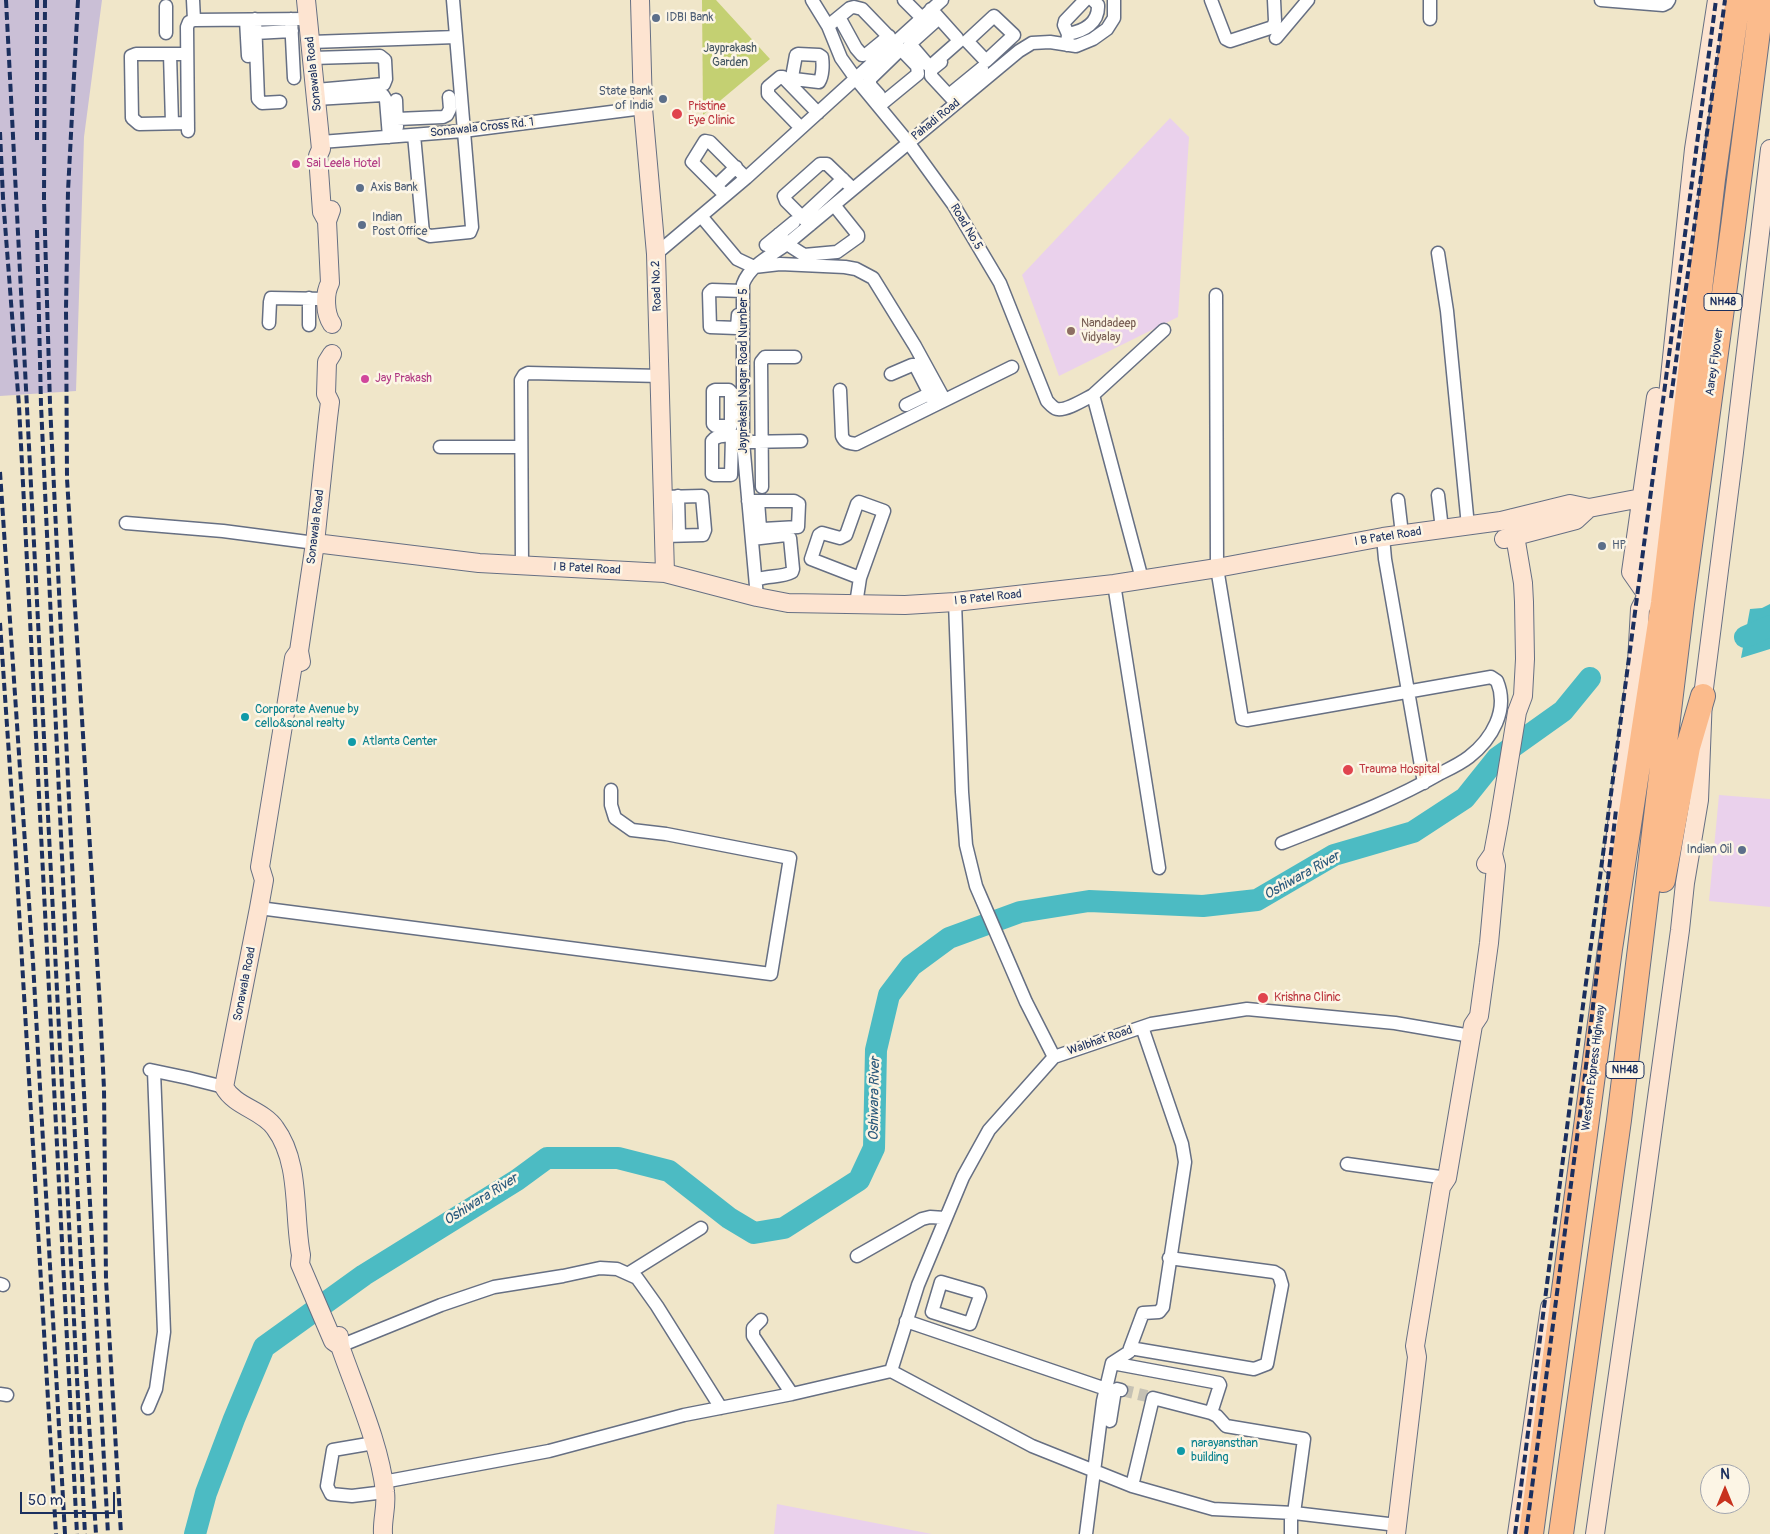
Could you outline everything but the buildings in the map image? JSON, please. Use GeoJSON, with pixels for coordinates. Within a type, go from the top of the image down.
{"type":"FeatureCollection","features":[{"type":"Feature","properties":{"kind":"highway","name":"Aarey Flyover"},"geometry":{"type":"LineString","coordinates":[[1664,601],[1711,198],[1738,0]]}},
{"type":"Feature","properties":{"kind":"highway","name":"Aarey Flyover"},"geometry":{"type":"LineString","coordinates":[[1664,601],[1733,227],[1762,0]]}},
{"type":"Feature","properties":{"kind":"highway","name":"Western Express Highway"},"geometry":{"type":"LineString","coordinates":[[1531,1534],[1597,1046],[1664,601]]}},
{"type":"Feature","properties":{"kind":"highway","name":"NH48"},"geometry":{"type":"LineString","coordinates":[[1561,1534],[1619,1120],[1644,917],[1664,601]]}},
{"type":"Feature","properties":{"kind":"highway"},"geometry":{"type":"LineString","coordinates":[[1644,917],[1660,896],[1688,747],[1703,696]]}},
{"type":"Feature","properties":{"kind":"street"},"geometry":{"type":"LineString","coordinates":[[187,54],[136,54],[131,56],[132,118],[139,124],[172,123],[188,127],[187,54],[194,0]]}},
{"type":"Feature","properties":{"kind":"street","name":"Sonawala Road"},"geometry":{"type":"LineString","coordinates":[[224,1087],[264,880],[272,869],[286,790],[301,660],[299,651],[315,543],[330,402],[335,394],[336,362],[332,354],[332,324],[335,317],[335,289],[328,291],[328,220],[332,212],[326,156],[321,145],[312,50],[297,23],[306,0]]}},
{"type":"Feature","properties":{"kind":"street"},"geometry":{"type":"LineString","coordinates":[[414,135],[423,233],[426,236],[430,236],[470,232],[472,227],[452,0]]}},
{"type":"Feature","properties":{"kind":"street","name":"Road No.2"},"geometry":{"type":"LineString","coordinates":[[640,0],[642,108],[656,254],[661,376],[670,497],[671,536],[665,572]]}},
{"type":"Feature","properties":{"kind":"street","name":"Road No.5"},"geometry":{"type":"LineString","coordinates":[[812,0],[828,26],[841,58],[856,79],[882,104],[953,204],[1000,283],[1044,394],[1052,406],[1062,409],[1080,403],[1093,395]]}},
{"type":"Feature","properties":{"kind":"street"},"geometry":{"type":"LineString","coordinates":[[839,17],[856,48],[862,55],[895,42],[927,20],[942,0]]}},
{"type":"Feature","properties":{"kind":"street"},"geometry":{"type":"LineString","coordinates":[[1085,0],[1065,21],[1064,25],[1068,40],[1089,26],[1098,10],[1098,5],[1093,0]]}},
{"type":"Feature","properties":{"kind":"street","name":"Pahadi Road"},"geometry":{"type":"LineString","coordinates":[[754,267],[787,242],[805,225],[836,208],[853,189],[908,142],[952,99],[985,72],[1002,65],[1032,43],[1058,43],[1068,40],[1076,46],[1093,39],[1107,29],[1114,18],[1114,0]]}},
{"type":"Feature","properties":{"kind":"street"},"geometry":{"type":"LineString","coordinates":[[1211,0],[1226,39],[1230,41],[1273,27],[1275,21],[1274,0]]}},
{"type":"Feature","properties":{"kind":"street"},"geometry":{"type":"LineString","coordinates":[[1276,38],[1308,0]]}},
{"type":"Feature","properties":{"kind":"street"},"geometry":{"type":"LineString","coordinates":[[1430,0],[1430,19]]}},
{"type":"Feature","properties":{"kind":"street"},"geometry":{"type":"LineString","coordinates":[[1601,0],[1641,1],[1663,4],[1669,0]]}},
{"type":"Feature","properties":{"kind":"street"},"geometry":{"type":"LineString","coordinates":[[1517,1534],[1607,910],[1636,662],[1640,609],[1664,601],[1649,496],[1687,218],[1694,149],[1717,0]]}},
{"type":"Feature","properties":{"kind":"street"},"geometry":{"type":"LineString","coordinates":[[910,2],[927,20]]}},
{"type":"Feature","properties":{"kind":"street"},"geometry":{"type":"LineString","coordinates":[[166,6],[166,30],[191,23],[250,20],[297,23]]}},
{"type":"Feature","properties":{"kind":"street"},"geometry":{"type":"LineString","coordinates":[[828,26],[850,8],[862,8],[895,42],[917,66],[918,74],[882,104],[869,83],[875,68],[895,42]]}},
{"type":"Feature","properties":{"kind":"street"},"geometry":{"type":"LineString","coordinates":[[996,16],[1013,34],[992,56],[987,61],[985,60],[968,43],[968,40],[996,16]]}},
{"type":"Feature","properties":{"kind":"street"},"geometry":{"type":"LineString","coordinates":[[250,20],[255,33],[258,99],[262,103],[280,102]]}},
{"type":"Feature","properties":{"kind":"street"},"geometry":{"type":"LineString","coordinates":[[248,56],[250,20]]}},
{"type":"Feature","properties":{"kind":"street"},"geometry":{"type":"LineString","coordinates":[[255,33],[297,23]]}},
{"type":"Feature","properties":{"kind":"street"},"geometry":{"type":"LineString","coordinates":[[294,78],[297,23]]}},
{"type":"Feature","properties":{"kind":"street"},"geometry":{"type":"LineString","coordinates":[[312,50],[456,37]]}},
{"type":"Feature","properties":{"kind":"street"},"geometry":{"type":"LineString","coordinates":[[1009,40],[1019,51]]}},
{"type":"Feature","properties":{"kind":"street"},"geometry":{"type":"LineString","coordinates":[[952,99],[931,76],[930,72],[959,47],[964,47],[985,72]]}},
{"type":"Feature","properties":{"kind":"street"},"geometry":{"type":"LineString","coordinates":[[822,69],[856,48]]}},
{"type":"Feature","properties":{"kind":"street"},"geometry":{"type":"LineString","coordinates":[[312,50],[380,56],[385,60],[386,82],[382,85],[316,94]]}},
{"type":"Feature","properties":{"kind":"street"},"geometry":{"type":"LineString","coordinates":[[170,54],[172,123]]}},
{"type":"Feature","properties":{"kind":"street"},"geometry":{"type":"LineString","coordinates":[[992,56],[1002,65]]}},
{"type":"Feature","properties":{"kind":"street"},"geometry":{"type":"LineString","coordinates":[[720,190],[746,178],[814,109],[875,68]]}},
{"type":"Feature","properties":{"kind":"street"},"geometry":{"type":"LineString","coordinates":[[798,124],[768,94],[768,87],[780,77],[783,77],[814,109]]}},
{"type":"Feature","properties":{"kind":"street"},"geometry":{"type":"LineString","coordinates":[[316,94],[383,95],[386,100],[393,137]]}},
{"type":"Feature","properties":{"kind":"street"},"geometry":{"type":"LineString","coordinates":[[397,119],[447,116],[450,109],[449,97]]}},
{"type":"Feature","properties":{"kind":"street"},"geometry":{"type":"LineString","coordinates":[[393,137],[397,119],[396,100]]}},
{"type":"Feature","properties":{"kind":"street","name":"Sonawala Cross Rd. 1"},"geometry":{"type":"LineString","coordinates":[[321,145],[463,131],[642,108]]}},
{"type":"Feature","properties":{"kind":"street"},"geometry":{"type":"LineString","coordinates":[[720,190],[692,162],[704,141],[710,142],[746,178]]}},
{"type":"Feature","properties":{"kind":"street"},"geometry":{"type":"LineString","coordinates":[[1595,1534],[1679,940],[1685,883],[1699,800],[1703,696],[1770,148]]}},
{"type":"Feature","properties":{"kind":"street"},"geometry":{"type":"LineString","coordinates":[[843,179],[805,225],[784,199],[786,194],[822,162],[827,164],[843,179],[853,189]]}},
{"type":"Feature","properties":{"kind":"street"},"geometry":{"type":"LineString","coordinates":[[656,254],[701,216],[736,167]]}},
{"type":"Feature","properties":{"kind":"street"},"geometry":{"type":"LineString","coordinates":[[766,245],[787,242],[806,255],[837,252],[858,237],[858,233],[836,208]]}},
{"type":"Feature","properties":{"kind":"street"},"geometry":{"type":"LineString","coordinates":[[701,216],[737,259],[754,267],[780,264],[845,267],[856,269],[873,278],[915,346],[936,399]]}},
{"type":"Feature","properties":{"kind":"street"},"geometry":{"type":"LineString","coordinates":[[1438,253],[1447,311],[1468,526]]}},
{"type":"Feature","properties":{"kind":"street","name":"Jayprakash Nagar Road Number 5"},"geometry":{"type":"LineString","coordinates":[[754,267],[745,278],[740,291],[742,385],[737,419],[739,438],[753,501],[759,585]]}},
{"type":"Feature","properties":{"kind":"street"},"geometry":{"type":"LineString","coordinates":[[740,291],[712,290],[708,293],[710,327],[737,328],[740,322]]}},
{"type":"Feature","properties":{"kind":"street"},"geometry":{"type":"LineString","coordinates":[[269,324],[271,298],[309,298],[328,291]]}},
{"type":"Feature","properties":{"kind":"street"},"geometry":{"type":"LineString","coordinates":[[1216,296],[1217,568],[1242,719],[1247,720],[1490,677],[1496,679],[1499,686],[1500,716],[1486,740],[1468,757],[1399,796],[1282,842]]}},
{"type":"Feature","properties":{"kind":"street"},"geometry":{"type":"LineString","coordinates":[[309,298],[309,325]]}},
{"type":"Feature","properties":{"kind":"street"},"geometry":{"type":"LineString","coordinates":[[1142,579],[1093,395],[1164,330]]}},
{"type":"Feature","properties":{"kind":"street"},"geometry":{"type":"LineString","coordinates":[[762,486],[761,362],[763,358],[795,357]]}},
{"type":"Feature","properties":{"kind":"street"},"geometry":{"type":"LineString","coordinates":[[891,374],[912,364],[915,365],[936,399]]}},
{"type":"Feature","properties":{"kind":"street"},"geometry":{"type":"LineString","coordinates":[[840,390],[842,436],[849,443],[856,444],[936,399],[1012,367]]}},
{"type":"Feature","properties":{"kind":"street"},"geometry":{"type":"LineString","coordinates":[[522,566],[521,380],[524,375],[528,373],[661,376]]}},
{"type":"Feature","properties":{"kind":"street"},"geometry":{"type":"LineString","coordinates":[[742,385],[761,385]]}},
{"type":"Feature","properties":{"kind":"street"},"geometry":{"type":"LineString","coordinates":[[906,405],[936,399]]}},
{"type":"Feature","properties":{"kind":"street"},"geometry":{"type":"LineString","coordinates":[[739,438],[762,442],[801,441]]}},
{"type":"Feature","properties":{"kind":"street"},"geometry":{"type":"LineString","coordinates":[[440,447],[521,447]]}},
{"type":"Feature","properties":{"kind":"street"},"geometry":{"type":"LineString","coordinates":[[1438,495],[1442,529]]}},
{"type":"Feature","properties":{"kind":"street","name":"I B Patel Road"},"geometry":{"type":"LineString","coordinates":[[315,543],[479,563],[665,572],[759,585],[788,603],[905,604],[955,602],[1114,584],[1217,568],[1383,536],[1468,526],[1570,504],[1589,508],[1649,496]]}},
{"type":"Feature","properties":{"kind":"street"},"geometry":{"type":"LineString","coordinates":[[670,497],[703,497],[705,530],[703,535],[671,536]]}},
{"type":"Feature","properties":{"kind":"street"},"geometry":{"type":"LineString","coordinates":[[1398,500],[1402,534]]}},
{"type":"Feature","properties":{"kind":"street"},"geometry":{"type":"LineString","coordinates":[[753,501],[794,501],[799,504],[798,527],[763,529],[755,524]]}},
{"type":"Feature","properties":{"kind":"street"},"geometry":{"type":"LineString","coordinates":[[856,604],[860,578],[884,511],[859,502],[846,535],[840,538],[822,533],[810,559],[860,578]]}},
{"type":"Feature","properties":{"kind":"street"},"geometry":{"type":"LineString","coordinates":[[1510,538],[1576,520],[1589,508]]}},
{"type":"Feature","properties":{"kind":"street"},"geometry":{"type":"LineString","coordinates":[[374,1443],[333,1450],[327,1486],[331,1494],[352,1496],[385,1493],[684,1415],[792,1394],[891,1371],[1032,1446],[1132,1486],[1213,1510],[1293,1513],[1397,1529],[1417,1357],[1424,1346],[1436,1242],[1450,1188],[1447,1178],[1472,1030],[1479,1016],[1496,866],[1493,854],[1500,822],[1515,720],[1512,585],[1510,538],[1507,519]]}},
{"type":"Feature","properties":{"kind":"street"},"geometry":{"type":"LineString","coordinates":[[126,523],[223,531],[315,543]]}},
{"type":"Feature","properties":{"kind":"street"},"geometry":{"type":"LineString","coordinates":[[755,539],[786,536],[790,538],[793,569],[792,572],[759,585]]}},
{"type":"Feature","properties":{"kind":"street"},"geometry":{"type":"LineString","coordinates":[[1383,536],[1385,559],[1424,783]]}},
{"type":"Feature","properties":{"kind":"street"},"geometry":{"type":"LineString","coordinates":[[1114,584],[1159,868]]}},
{"type":"Feature","properties":{"kind":"street"},"geometry":{"type":"LineString","coordinates":[[955,602],[963,821],[966,845],[976,886],[1026,1002],[1054,1057]]}},
{"type":"Feature","properties":{"kind":"street"},"geometry":{"type":"LineString","coordinates":[[260,908],[771,974],[790,858],[632,830],[615,818],[611,805],[611,790]]}},
{"type":"Feature","properties":{"kind":"street","name":"Walbhat Road"},"geometry":{"type":"LineString","coordinates":[[891,1371],[918,1284],[964,1176],[989,1130],[1054,1057],[1151,1024],[1247,1009],[1472,1030]]}},
{"type":"Feature","properties":{"kind":"street"},"geometry":{"type":"LineString","coordinates":[[1086,1534],[1093,1472],[1112,1363],[1129,1352],[1144,1312],[1159,1312],[1163,1307],[1169,1258],[1186,1162],[1182,1144],[1142,1027]]}},
{"type":"Feature","properties":{"kind":"street"},"geometry":{"type":"LineString","coordinates":[[148,1408],[156,1389],[164,1332],[152,1070],[224,1087],[231,1097],[275,1127],[292,1162],[302,1260],[338,1342],[374,1443],[396,1534]]}},
{"type":"Feature","properties":{"kind":"street"},"geometry":{"type":"LineString","coordinates":[[1347,1164],[1447,1178]]}},
{"type":"Feature","properties":{"kind":"street"},"geometry":{"type":"LineString","coordinates":[[858,1256],[922,1219],[930,1217],[945,1218]]}},
{"type":"Feature","properties":{"kind":"street"},"geometry":{"type":"LineString","coordinates":[[629,1273],[701,1228]]}},
{"type":"Feature","properties":{"kind":"street"},"geometry":{"type":"LineString","coordinates":[[1130,1348],[1254,1369],[1267,1364],[1282,1284],[1279,1275],[1274,1272],[1169,1258]]}},
{"type":"Feature","properties":{"kind":"street"},"geometry":{"type":"LineString","coordinates":[[338,1342],[494,1287],[600,1268],[617,1269],[637,1278],[657,1306],[721,1408]]}},
{"type":"Feature","properties":{"kind":"street"},"geometry":{"type":"LineString","coordinates":[[918,1284],[937,1291]]}},
{"type":"Feature","properties":{"kind":"street"},"geometry":{"type":"LineString","coordinates":[[761,1320],[753,1328],[753,1336],[792,1394]]}},
{"type":"Feature","properties":{"kind":"street"},"geometry":{"type":"LineString","coordinates":[[906,1321],[1107,1398]]}},
{"type":"Feature","properties":{"kind":"street"},"geometry":{"type":"LineString","coordinates":[[1112,1363],[1220,1384],[1212,1413]]}},
{"type":"Feature","properties":{"kind":"street"},"geometry":{"type":"LineString","coordinates":[[1107,1398],[1116,1390],[1121,1390]]}},
{"type":"Feature","properties":{"kind":"street"},"geometry":{"type":"LineString","coordinates":[[1132,1486],[1150,1397],[1212,1413],[1226,1426],[1304,1439],[1293,1513],[1292,1534]]}},
{"type":"Feature","properties":{"kind":"street"},"geometry":{"type":"LineString","coordinates":[[1107,1398],[1110,1421]]}},
{"type":"Feature","properties":{"kind":"street"},"geometry":{"type":"LineString","coordinates":[[383,1534],[382,1520],[385,1493]]}},
{"type":"Feature","properties":{"kind":"shaded area"},"geometry":{"type":"Polygon","coordinates":[[[0,0],[102,0],[84,137],[76,391],[0,396],[0,0]]]}},
{"type":"Feature","properties":{"kind":"shaded area"},"geometry":{"type":"Polygon","coordinates":[[[1170,118],[1189,137],[1178,317],[1059,376],[1022,275],[1170,118]]]}},
{"type":"Feature","properties":{"kind":"shaded area","name":"Indian Oil"},"geometry":{"type":"Polygon","coordinates":[[[1719,795],[1770,799],[1770,907],[1709,901],[1719,795]]]}},
{"type":"Feature","properties":{"kind":"shaded area"},"geometry":{"type":"Polygon","coordinates":[[[777,1504],[932,1534],[774,1534],[777,1504]]]}},
{"type":"Feature","properties":{"kind":"green space","name":"Jayprakash Garden"},"geometry":{"type":"Polygon","coordinates":[[[702,0],[716,0],[770,59],[703,115],[702,0]]]}},
{"type":"Feature","properties":{"kind":"water"},"geometry":{"type":"Polygon","coordinates":[[[1770,604],[1770,649],[1741,658],[1750,609],[1762,608],[1770,604]]]}},
{"type":"Feature","properties":{"kind":"waterway","name":"Oshiwara River"},"geometry":{"type":"LineString","coordinates":[[1745,637],[1770,626]]}},
{"type":"Feature","properties":{"kind":"waterway","name":"Oshiwara River"},"geometry":{"type":"LineString","coordinates":[[195,1534],[206,1493],[264,1347],[364,1275],[517,1180],[547,1158],[618,1158],[669,1171],[729,1218],[754,1233],[784,1228],[859,1180],[874,1148],[876,1050],[889,995],[911,966],[949,938],[1020,912],[1089,901],[1203,906],[1257,900],[1334,855],[1413,832],[1465,798],[1497,758],[1563,711],[1590,678]]}},
{"type":"Feature","properties":{"kind":"tunnel"},"geometry":{"type":"LineString","coordinates":[[1121,1390],[1147,1396]]}},
{"type":"Feature","properties":{"kind":"railway"},"geometry":{"type":"LineString","coordinates":[[6,0],[85,1534]]}},
{"type":"Feature","properties":{"kind":"railway"},"geometry":{"type":"LineString","coordinates":[[37,0],[37,140]]}},
{"type":"Feature","properties":{"kind":"railway"},"geometry":{"type":"LineString","coordinates":[[45,0],[44,199],[50,404],[76,946],[108,1534]]}},
{"type":"Feature","properties":{"kind":"railway"},"geometry":{"type":"LineString","coordinates":[[78,0],[68,191],[66,309],[67,479],[100,1007],[104,1089],[106,1280],[121,1534]]}},
{"type":"Feature","properties":{"kind":"railway"},"geometry":{"type":"LineString","coordinates":[[1515,1534],[1716,0]]}},
{"type":"Feature","properties":{"kind":"railway"},"geometry":{"type":"LineString","coordinates":[[1671,398],[1725,0]]}},
{"type":"Feature","properties":{"kind":"railway"},"geometry":{"type":"LineString","coordinates":[[0,132],[3,198],[19,406],[77,1534]]}},
{"type":"Feature","properties":{"kind":"railway"},"geometry":{"type":"LineString","coordinates":[[37,230],[41,405],[86,1374],[96,1534]]}},
{"type":"Feature","properties":{"kind":"railway"},"geometry":{"type":"LineString","coordinates":[[0,472],[33,962],[65,1534]]}},
{"type":"Feature","properties":{"kind":"railway"},"geometry":{"type":"LineString","coordinates":[[0,623],[56,1534]]}},
{"type":"Feature","properties":{"kind":"railway"},"geometry":{"type":"LineString","coordinates":[[1526,1534],[1584,1083],[1616,810]]}},
{"type":"Feature","properties":{"kind":"place","name":"IDBI Bank"},"geometry":{"type":"Point","coordinates":[656,18]}},
{"type":"Feature","properties":{"kind":"place","name":"State Bank of India"},"geometry":{"type":"Point","coordinates":[663,99]}},
{"type":"Feature","properties":{"kind":"place","name":"Pristine Eye Clinic"},"geometry":{"type":"Point","coordinates":[677,114]}},
{"type":"Feature","properties":{"kind":"place","name":"Sai Leela Hotel"},"geometry":{"type":"Point","coordinates":[296,164]}},
{"type":"Feature","properties":{"kind":"place","name":"Axis Bank"},"geometry":{"type":"Point","coordinates":[360,188]}},
{"type":"Feature","properties":{"kind":"place","name":"Indian Post Office"},"geometry":{"type":"Point","coordinates":[362,225]}},
{"type":"Feature","properties":{"kind":"place","name":"Nandadeep Vidyalay"},"geometry":{"type":"Point","coordinates":[1071,331]}},
{"type":"Feature","properties":{"kind":"place","name":"Jay Prakash"},"geometry":{"type":"Point","coordinates":[365,379]}},
{"type":"Feature","properties":{"kind":"place","name":"HP"},"geometry":{"type":"Point","coordinates":[1602,546]}},
{"type":"Feature","properties":{"kind":"place","name":"Corporate Avenue by cello&sonal realty"},"geometry":{"type":"Point","coordinates":[245,717]}},
{"type":"Feature","properties":{"kind":"place","name":"Atlanta Center"},"geometry":{"type":"Point","coordinates":[352,742]}},
{"type":"Feature","properties":{"kind":"place","name":"Trauma Hospital"},"geometry":{"type":"Point","coordinates":[1348,770]}},
{"type":"Feature","properties":{"kind":"place","name":"Indian Oil"},"geometry":{"type":"Point","coordinates":[1742,850]}},
{"type":"Feature","properties":{"kind":"place","name":"Krishna Clinic"},"geometry":{"type":"Point","coordinates":[1263,998]}},
{"type":"Feature","properties":{"kind":"place","name":"narayansthan building"},"geometry":{"type":"Point","coordinates":[1181,1451]}}]}
